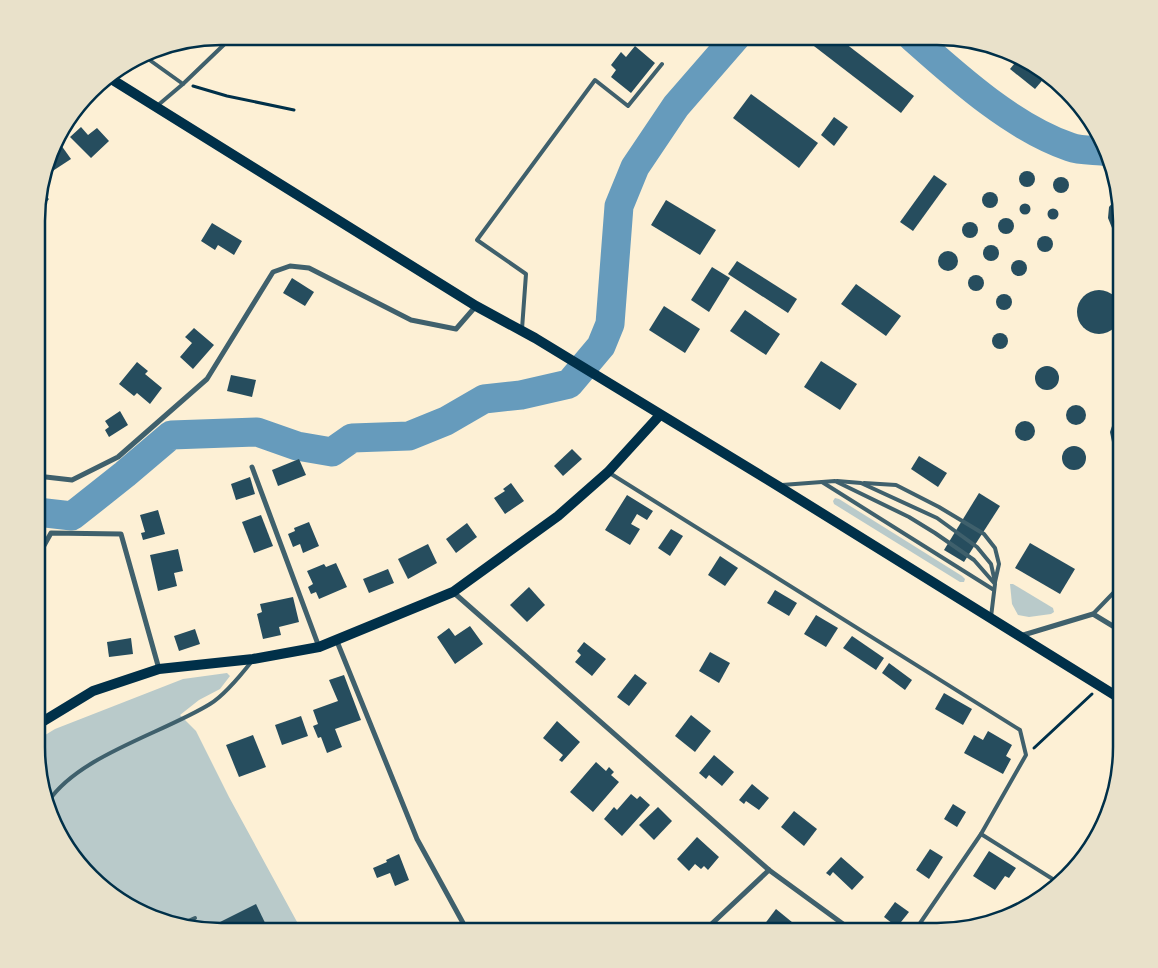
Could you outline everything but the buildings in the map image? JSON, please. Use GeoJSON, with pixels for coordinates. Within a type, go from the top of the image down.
{"type":"FeatureCollection","features":[{"type":"Feature","properties":{"kind":"main road"},"geometry":{"type":"LineString","coordinates":[[115,80],[476,306],[535,338],[1113,693]]}},
{"type":"Feature","properties":{"kind":"main road"},"geometry":{"type":"LineString","coordinates":[[45,720],[93,691],[159,669],[253,659],[319,647],[452,592],[558,516],[608,472],[660,415]]}},
{"type":"Feature","properties":{"kind":"street"},"geometry":{"type":"LineString","coordinates":[[45,477],[72,480],[118,457],[207,378],[273,272],[290,266],[309,268],[411,320],[456,329],[476,306]]}},
{"type":"Feature","properties":{"kind":"street"},"geometry":{"type":"LineString","coordinates":[[252,467],[319,647]]}},
{"type":"Feature","properties":{"kind":"street"},"geometry":{"type":"LineString","coordinates":[[45,544],[51,533],[121,534],[159,669]]}},
{"type":"Feature","properties":{"kind":"street"},"geometry":{"type":"LineString","coordinates":[[452,592],[768,870],[842,923]]}},
{"type":"Feature","properties":{"kind":"street"},"geometry":{"type":"LineString","coordinates":[[1019,636],[1093,614],[1113,626]]}},
{"type":"Feature","properties":{"kind":"street"},"geometry":{"type":"LineString","coordinates":[[336,639],[417,839],[463,923]]}},
{"type":"Feature","properties":{"kind":"street"},"geometry":{"type":"LineString","coordinates":[[712,923],[768,870]]}},
{"type":"Feature","properties":{"kind":"lane"},"geometry":{"type":"LineString","coordinates":[[157,106],[224,45]]}},
{"type":"Feature","properties":{"kind":"lane"},"geometry":{"type":"LineString","coordinates":[[149,60],[183,84]]}},
{"type":"Feature","properties":{"kind":"lane"},"geometry":{"type":"LineString","coordinates":[[522,331],[526,274],[477,240],[595,80],[628,106],[662,64]]}},
{"type":"Feature","properties":{"kind":"lane"},"geometry":{"type":"LineString","coordinates":[[608,472],[1020,730],[1026,755],[981,834],[920,923]]}},
{"type":"Feature","properties":{"kind":"lane"},"geometry":{"type":"LineString","coordinates":[[778,486],[835,481],[896,485],[939,507],[984,534],[995,548],[999,564],[991,619]]}},
{"type":"Feature","properties":{"kind":"lane"},"geometry":{"type":"LineString","coordinates":[[835,481],[922,525],[974,560],[995,584]]}},
{"type":"Feature","properties":{"kind":"lane"},"geometry":{"type":"LineString","coordinates":[[822,482],[994,590]]}},
{"type":"Feature","properties":{"kind":"lane"},"geometry":{"type":"LineString","coordinates":[[861,482],[937,518],[977,547],[991,564],[995,584]]}},
{"type":"Feature","properties":{"kind":"lane"},"geometry":{"type":"LineString","coordinates":[[1093,614],[1113,594]]}},
{"type":"Feature","properties":{"kind":"lane"},"geometry":{"type":"LineString","coordinates":[[52,796],[56,790],[97,760],[212,703],[242,674],[253,659]]}},
{"type":"Feature","properties":{"kind":"lane"},"geometry":{"type":"LineString","coordinates":[[981,834],[1053,879]]}},
{"type":"Feature","properties":{"kind":"lane"},"geometry":{"type":"LineString","coordinates":[[189,920],[195,918]]}},
{"type":"Feature","properties":{"kind":"path"},"geometry":{"type":"LineString","coordinates":[[183,84],[227,96],[294,110]]}},
{"type":"Feature","properties":{"kind":"path"},"geometry":{"type":"LineString","coordinates":[[1026,755],[1101,686]]}},
{"type":"Feature","properties":{"kind":"shaded area"},"geometry":{"type":"Polygon","coordinates":[[[835,498],[962,576],[965,579],[964,582],[960,582],[834,504],[835,498]]]}},
{"type":"Feature","properties":{"kind":"shaded area"},"geometry":{"type":"Polygon","coordinates":[[[1010,584],[1053,608],[1054,612],[1029,617],[1018,615],[1012,604],[1010,584]]]}},
{"type":"Feature","properties":{"kind":"shaded area"},"geometry":{"type":"Polygon","coordinates":[[[227,673],[230,676],[220,689],[199,700],[180,715],[196,731],[229,797],[298,923],[209,923],[186,920],[153,910],[114,887],[96,872],[75,845],[58,815],[48,782],[45,759],[45,735],[55,729],[183,679],[227,673]]]}},
{"type":"Feature","properties":{"kind":"waterway"},"geometry":{"type":"LineString","coordinates":[[45,513],[72,516],[171,435],[257,432],[297,446],[332,452],[352,438],[409,436],[446,421],[484,399],[521,395],[569,384],[601,346],[610,324],[619,206],[635,167],[676,106],[729,45]]}},
{"type":"Feature","properties":{"kind":"waterway"},"geometry":{"type":"LineString","coordinates":[[921,45],[986,100],[1027,127],[1070,147],[1099,151]]}}]}
